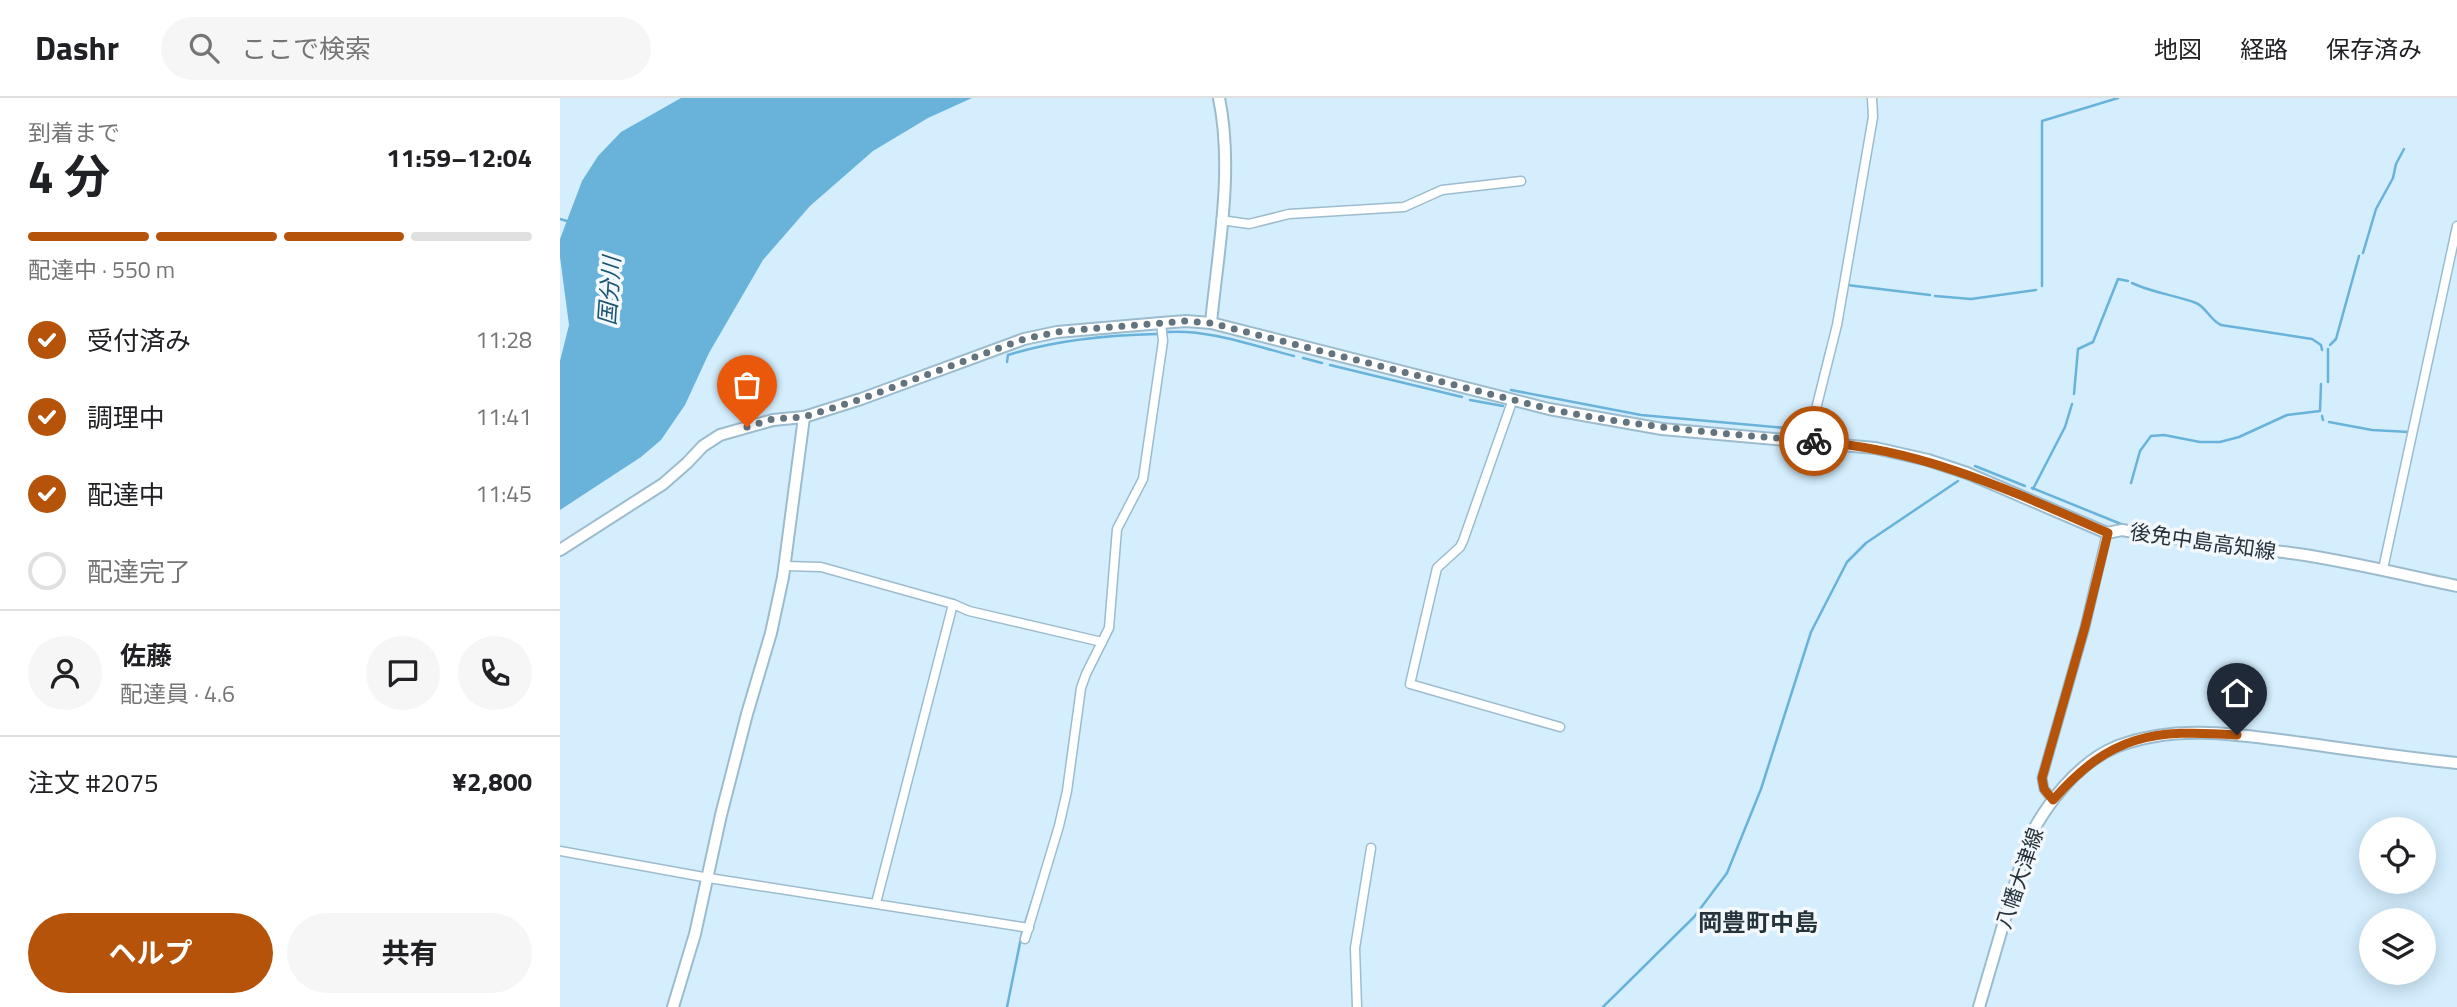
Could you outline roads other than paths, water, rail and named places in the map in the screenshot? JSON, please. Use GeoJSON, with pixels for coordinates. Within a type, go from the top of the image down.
{"type":"FeatureCollection","features":[{"type":"Feature","properties":{"kind":"main road"},"geometry":{"type":"LineString","coordinates":[[1211,323],[1224,183],[1223,122],[1219,98]]}},
{"type":"Feature","properties":{"kind":"main road","name":"後免中島高知線"},"geometry":{"type":"LineString","coordinates":[[560,550],[663,484],[710,439],[773,419],[804,417],[861,399],[1024,339],[1057,332],[1186,321],[1211,323],[1598,419],[1662,429],[1867,446],[1928,460],[1977,477],[2108,533],[2122,530],[2297,554],[2383,569],[2457,586]]}},
{"type":"Feature","properties":{"kind":"main road"},"geometry":{"type":"LineString","coordinates":[[673,1007],[709,878],[721,815],[771,633],[785,566],[804,417]]}},
{"type":"Feature","properties":{"kind":"main road","name":"八幡大津線"},"geometry":{"type":"LineString","coordinates":[[1979,1007],[2028,840],[2053,800],[2088,765],[2116,747],[2138,739],[2174,732],[2257,737],[2457,763]]}},
{"type":"Feature","properties":{"kind":"street"},"geometry":{"type":"LineString","coordinates":[[1808,440],[1839,316],[1871,128],[1872,98]]}},
{"type":"Feature","properties":{"kind":"street"},"geometry":{"type":"LineString","coordinates":[[1220,220],[1249,224],[1289,214],[1404,207],[1450,189],[1521,181]]}},
{"type":"Feature","properties":{"kind":"street"},"geometry":{"type":"LineString","coordinates":[[2383,569],[2454,253],[2457,226]]}},
{"type":"Feature","properties":{"kind":"street"},"geometry":{"type":"LineString","coordinates":[[1025,939],[1067,791],[1081,688],[1109,628],[1117,529],[1143,479],[1163,341],[1161,323]]}},
{"type":"Feature","properties":{"kind":"street"},"geometry":{"type":"LineString","coordinates":[[1513,399],[1463,541],[1437,568],[1410,684],[1560,727]]}},
{"type":"Feature","properties":{"kind":"street"},"geometry":{"type":"LineString","coordinates":[[2053,800],[2044,789],[2042,778],[2085,627],[2108,533]]}},
{"type":"Feature","properties":{"kind":"street"},"geometry":{"type":"LineString","coordinates":[[785,566],[821,567],[953,604],[969,611],[1102,642]]}},
{"type":"Feature","properties":{"kind":"street"},"geometry":{"type":"LineString","coordinates":[[876,903],[953,604]]}},
{"type":"Feature","properties":{"kind":"street"},"geometry":{"type":"LineString","coordinates":[[1357,1007],[1355,948],[1371,848]]}},
{"type":"Feature","properties":{"kind":"street"},"geometry":{"type":"LineString","coordinates":[[560,852],[1028,928]]}},
{"type":"Feature","properties":{"kind":"water","name":"国分川"},"geometry":{"type":"Polygon","coordinates":[[[681,98],[972,98],[928,118],[873,151],[810,206],[763,260],[709,353],[685,405],[661,440],[641,457],[560,510],[560,361],[569,325],[560,239],[582,181],[598,156],[621,132],[681,98]]]}},
{"type":"Feature","properties":{"kind":"waterway"},"geometry":{"type":"LineString","coordinates":[[2042,286],[2042,121],[2118,98]]}},
{"type":"Feature","properties":{"kind":"waterway"},"geometry":{"type":"LineString","coordinates":[[2363,253],[2376,209],[2393,178],[2396,164],[2404,149]]}},
{"type":"Feature","properties":{"kind":"waterway"},"geometry":{"type":"LineString","coordinates":[[560,219],[570,222]]}},
{"type":"Feature","properties":{"kind":"waterway"},"geometry":{"type":"LineString","coordinates":[[2330,345],[2336,339],[2359,256]]}},
{"type":"Feature","properties":{"kind":"waterway"},"geometry":{"type":"LineString","coordinates":[[2074,394],[2078,349],[2093,342],[2118,279],[2128,281]]}},
{"type":"Feature","properties":{"kind":"waterway"},"geometry":{"type":"LineString","coordinates":[[2132,283],[2196,303],[2221,325],[2312,339],[2321,345],[2322,350]]}},
{"type":"Feature","properties":{"kind":"waterway"},"geometry":{"type":"LineString","coordinates":[[1847,285],[1930,295]]}},
{"type":"Feature","properties":{"kind":"waterway"},"geometry":{"type":"LineString","coordinates":[[1935,296],[1971,299],[2036,290]]}},
{"type":"Feature","properties":{"kind":"waterway"},"geometry":{"type":"LineString","coordinates":[[1167,332],[1215,336],[1294,356]]}},
{"type":"Feature","properties":{"kind":"waterway"},"geometry":{"type":"LineString","coordinates":[[1007,362],[1008,355],[1063,342],[1157,334]]}},
{"type":"Feature","properties":{"kind":"waterway"},"geometry":{"type":"LineString","coordinates":[[1511,390],[1641,415],[1807,430],[1827,348]]}},
{"type":"Feature","properties":{"kind":"waterway"},"geometry":{"type":"LineString","coordinates":[[2328,349],[2328,382]]}},
{"type":"Feature","properties":{"kind":"waterway"},"geometry":{"type":"LineString","coordinates":[[1303,358],[1322,363]]}},
{"type":"Feature","properties":{"kind":"waterway"},"geometry":{"type":"LineString","coordinates":[[1330,365],[1462,397]]}},
{"type":"Feature","properties":{"kind":"waterway"},"geometry":{"type":"LineString","coordinates":[[2131,483],[2140,451],[2151,436],[2164,435],[2200,442],[2220,442],[2239,437],[2287,415],[2320,411],[2321,384]]}},
{"type":"Feature","properties":{"kind":"waterway"},"geometry":{"type":"LineString","coordinates":[[1470,400],[1503,406]]}},
{"type":"Feature","properties":{"kind":"waterway"},"geometry":{"type":"LineString","coordinates":[[2033,489],[2065,427],[2072,404]]}},
{"type":"Feature","properties":{"kind":"waterway"},"geometry":{"type":"LineString","coordinates":[[2322,416],[2323,420]]}},
{"type":"Feature","properties":{"kind":"waterway"},"geometry":{"type":"LineString","coordinates":[[2329,422],[2372,430],[2409,432]]}},
{"type":"Feature","properties":{"kind":"waterway"},"geometry":{"type":"LineString","coordinates":[[1975,466],[2025,486]]}},
{"type":"Feature","properties":{"kind":"waterway"},"geometry":{"type":"LineString","coordinates":[[1603,1007],[1694,917],[1727,873],[1761,789],[1811,632],[1847,562],[1866,543],[1958,481]]}},
{"type":"Feature","properties":{"kind":"waterway"},"geometry":{"type":"LineString","coordinates":[[2032,488],[2121,524]]}},
{"type":"Feature","properties":{"kind":"waterway"},"geometry":{"type":"LineString","coordinates":[[1007,1007],[1022,933],[1032,901]]}},
{"type":"Feature","properties":{"kind":"district","name":"岡豊町中島"},"geometry":{"type":"Point","coordinates":[1758,922]}}]}
